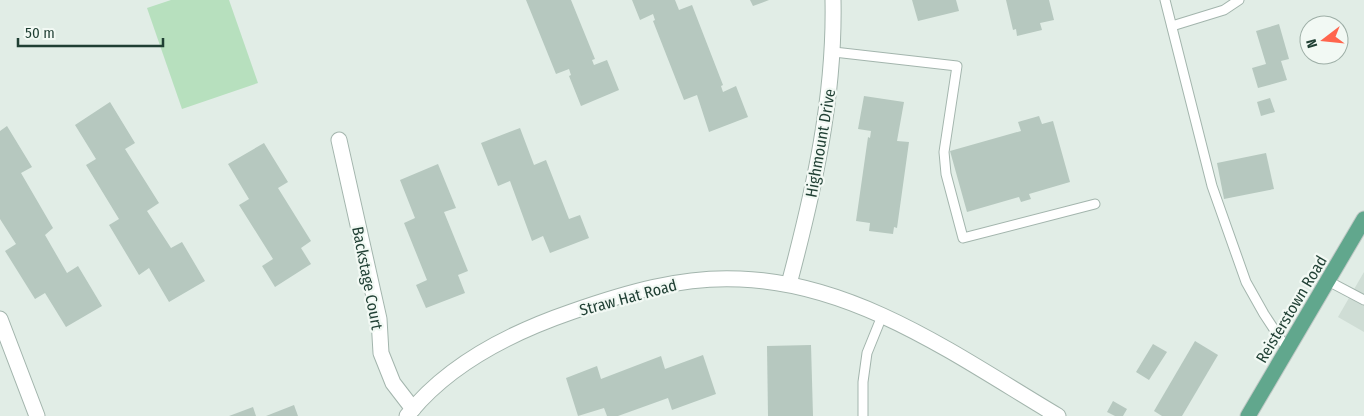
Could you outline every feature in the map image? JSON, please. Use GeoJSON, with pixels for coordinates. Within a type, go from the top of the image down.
{"type":"FeatureCollection","features":[{"type":"Feature","properties":{"kind":"main road","name":"Reisterstown Road"},"geometry":{"type":"LineString","coordinates":[[1248,416],[1364,219]]}},
{"type":"Feature","properties":{"kind":"street","name":"Highmount Drive"},"geometry":{"type":"LineString","coordinates":[[789,284],[815,181],[827,112],[834,52],[833,0]]}},
{"type":"Feature","properties":{"kind":"street","name":"Backstage Court"},"geometry":{"type":"LineString","coordinates":[[339,140],[379,319],[381,353],[393,383],[410,413]]}},
{"type":"Feature","properties":{"kind":"street","name":"Straw Hat Road"},"geometry":{"type":"LineString","coordinates":[[410,413],[447,377],[473,358],[511,336],[607,299],[650,288],[696,280],[739,278],[789,284],[827,294],[882,316],[935,343],[1058,416]]}},
{"type":"Feature","properties":{"kind":"street"},"geometry":{"type":"LineString","coordinates":[[0,319],[3,335],[37,416]]}},
{"type":"Feature","properties":{"kind":"lane"},"geometry":{"type":"LineString","coordinates":[[1164,0],[1196,118],[1202,150],[1246,282],[1287,349]]}},
{"type":"Feature","properties":{"kind":"lane"},"geometry":{"type":"LineString","coordinates":[[1172,26],[1224,10],[1239,0]]}},
{"type":"Feature","properties":{"kind":"lane"},"geometry":{"type":"LineString","coordinates":[[834,52],[956,66],[944,152],[946,174],[963,238],[1095,204]]}},
{"type":"Feature","properties":{"kind":"lane"},"geometry":{"type":"LineString","coordinates":[[1328,281],[1364,300]]}},
{"type":"Feature","properties":{"kind":"lane"},"geometry":{"type":"LineString","coordinates":[[863,416],[863,382],[867,353],[882,316]]}},
{"type":"Feature","properties":{"kind":"shaded area"},"geometry":{"type":"Polygon","coordinates":[[[1364,272],[1364,332],[1338,317],[1364,272]]]}},
{"type":"Feature","properties":{"kind":"green space"},"geometry":{"type":"Polygon","coordinates":[[[171,0],[229,0],[258,83],[182,109],[147,8],[171,0]]]}},
{"type":"Feature","properties":{"kind":"building"},"geometry":{"type":"Polygon","coordinates":[[[526,0],[571,0],[595,59],[592,60],[594,65],[607,60],[619,90],[581,106],[569,76],[571,75],[569,69],[556,74],[526,0]]]}},
{"type":"Feature","properties":{"kind":"building"},"geometry":{"type":"Polygon","coordinates":[[[632,0],[675,0],[679,10],[692,5],[723,85],[721,86],[723,92],[736,86],[748,117],[709,132],[697,95],[684,100],[653,21],[655,20],[653,14],[640,20],[632,0]]]}},
{"type":"Feature","properties":{"kind":"building"},"geometry":{"type":"Polygon","coordinates":[[[750,0],[769,0],[753,6],[750,0]]]}},
{"type":"Feature","properties":{"kind":"building"},"geometry":{"type":"Polygon","coordinates":[[[912,0],[956,0],[959,11],[918,21],[912,0]]]}},
{"type":"Feature","properties":{"kind":"building"},"geometry":{"type":"Polygon","coordinates":[[[1006,0],[1049,0],[1054,20],[1040,23],[1042,30],[1017,36],[1016,29],[1013,30],[1006,0]]]}},
{"type":"Feature","properties":{"kind":"building"},"geometry":{"type":"Polygon","coordinates":[[[1279,24],[1289,59],[1281,61],[1287,80],[1258,88],[1252,68],[1266,64],[1256,31],[1279,24]]]}},
{"type":"Feature","properties":{"kind":"building"},"geometry":{"type":"Polygon","coordinates":[[[864,96],[904,102],[897,141],[909,142],[897,228],[894,227],[893,234],[869,231],[870,223],[856,221],[868,137],[870,138],[871,131],[858,129],[864,96]]]}},
{"type":"Feature","properties":{"kind":"building"},"geometry":{"type":"Polygon","coordinates":[[[1270,98],[1275,112],[1261,116],[1257,102],[1270,98]]]}},
{"type":"Feature","properties":{"kind":"building"},"geometry":{"type":"Polygon","coordinates":[[[110,102],[135,143],[125,149],[159,203],[147,211],[171,248],[182,242],[205,281],[169,302],[149,268],[139,275],[109,225],[119,219],[86,165],[96,159],[75,125],[110,102]]]}},
{"type":"Feature","properties":{"kind":"building"},"geometry":{"type":"Polygon","coordinates":[[[1039,116],[1042,124],[1053,121],[1070,182],[1029,194],[1031,199],[1021,202],[1019,197],[967,212],[950,151],[1021,131],[1018,122],[1039,116]]]}},
{"type":"Feature","properties":{"kind":"building"},"geometry":{"type":"Polygon","coordinates":[[[7,126],[32,167],[21,173],[53,228],[45,235],[67,273],[78,266],[102,306],[66,327],[45,293],[35,299],[5,251],[16,244],[0,219],[0,131],[7,126]]]}},
{"type":"Feature","properties":{"kind":"building"},"geometry":{"type":"Polygon","coordinates":[[[520,128],[534,165],[546,160],[569,219],[580,215],[589,238],[550,253],[543,236],[532,241],[510,181],[498,186],[481,143],[520,128]]]}},
{"type":"Feature","properties":{"kind":"building"},"geometry":{"type":"Polygon","coordinates":[[[264,143],[288,182],[278,188],[311,241],[301,248],[311,264],[275,287],[262,266],[273,259],[239,205],[249,199],[228,164],[264,143]]]}},
{"type":"Feature","properties":{"kind":"building"},"geometry":{"type":"Polygon","coordinates":[[[1266,153],[1274,189],[1224,199],[1217,163],[1266,153]]]}},
{"type":"Feature","properties":{"kind":"building"},"geometry":{"type":"Polygon","coordinates":[[[438,164],[456,208],[444,212],[468,271],[458,275],[465,293],[426,308],[416,285],[427,280],[404,223],[415,218],[400,180],[438,164]]]}},
{"type":"Feature","properties":{"kind":"building"},"geometry":{"type":"Polygon","coordinates":[[[1195,341],[1218,355],[1182,416],[1162,416],[1154,411],[1195,341]]]}},
{"type":"Feature","properties":{"kind":"building"},"geometry":{"type":"Polygon","coordinates":[[[1153,344],[1167,352],[1149,380],[1136,372],[1153,344]]]}},
{"type":"Feature","properties":{"kind":"building"},"geometry":{"type":"Polygon","coordinates":[[[811,345],[813,416],[768,416],[767,346],[811,345]]]}},
{"type":"Feature","properties":{"kind":"building"},"geometry":{"type":"Polygon","coordinates":[[[703,355],[716,394],[672,410],[668,398],[618,416],[607,416],[604,408],[578,416],[566,378],[597,366],[601,379],[661,356],[665,369],[703,355]]]}},
{"type":"Feature","properties":{"kind":"building"},"geometry":{"type":"Polygon","coordinates":[[[1113,401],[1127,409],[1123,416],[1115,416],[1107,412],[1113,401]]]}},
{"type":"Feature","properties":{"kind":"building"},"geometry":{"type":"Polygon","coordinates":[[[294,405],[298,416],[266,416],[294,405]]]}},
{"type":"Feature","properties":{"kind":"building"},"geometry":{"type":"Polygon","coordinates":[[[253,407],[256,416],[229,416],[253,407]]]}}]}
